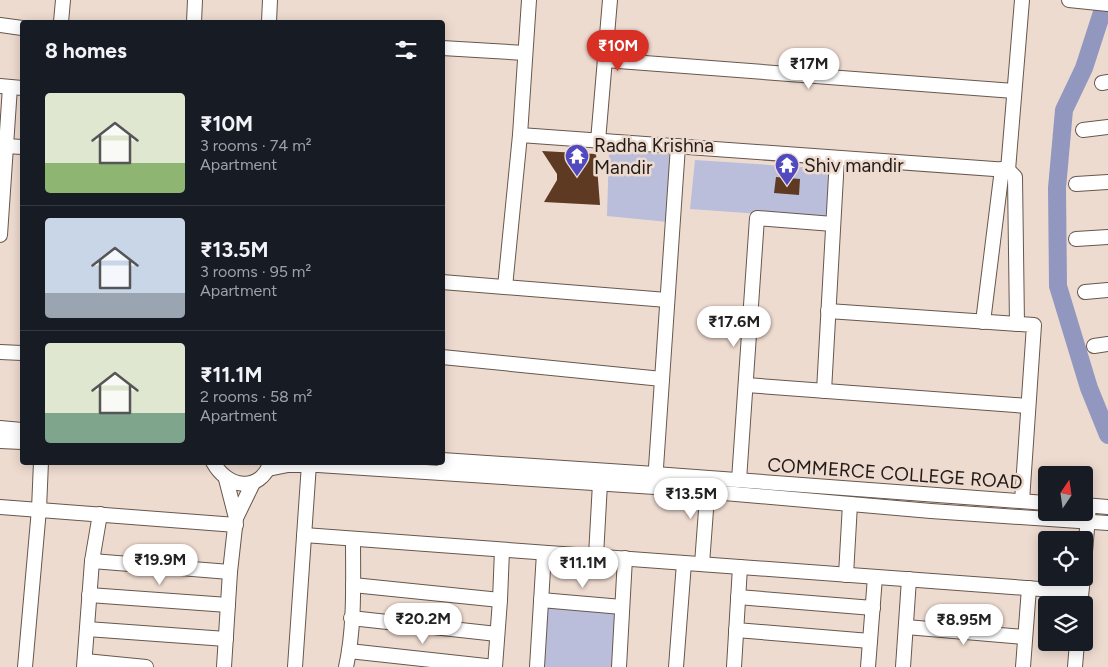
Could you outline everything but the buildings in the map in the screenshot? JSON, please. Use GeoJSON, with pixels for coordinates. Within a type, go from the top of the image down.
{"type":"FeatureCollection","features":[{"type":"Feature","properties":{"kind":"street"},"geometry":{"type":"LineString","coordinates":[[61,20],[63,0]]}},
{"type":"Feature","properties":{"kind":"street"},"geometry":{"type":"LineString","coordinates":[[194,20],[196,0]]}},
{"type":"Feature","properties":{"kind":"street"},"geometry":{"type":"LineString","coordinates":[[269,20],[270,0]]}},
{"type":"Feature","properties":{"kind":"street"},"geometry":{"type":"LineString","coordinates":[[505,287],[520,135],[529,0]]}},
{"type":"Feature","properties":{"kind":"street"},"geometry":{"type":"LineString","coordinates":[[598,141],[610,0]]}},
{"type":"Feature","properties":{"kind":"street"},"geometry":{"type":"LineString","coordinates":[[982,322],[1005,170],[1022,0]]}},
{"type":"Feature","properties":{"kind":"street"},"geometry":{"type":"LineString","coordinates":[[1069,0],[1102,3]]}},
{"type":"Feature","properties":{"kind":"street"},"geometry":{"type":"LineString","coordinates":[[0,25],[20,28]]}},
{"type":"Feature","properties":{"kind":"street"},"geometry":{"type":"LineString","coordinates":[[445,48],[525,54]]}},
{"type":"Feature","properties":{"kind":"street"},"geometry":{"type":"LineString","coordinates":[[605,60],[1014,91]]}},
{"type":"Feature","properties":{"kind":"street"},"geometry":{"type":"LineString","coordinates":[[0,235],[2,177],[6,146],[4,119],[11,87]]}},
{"type":"Feature","properties":{"kind":"street"},"geometry":{"type":"LineString","coordinates":[[1083,130],[1108,127]]}},
{"type":"Feature","properties":{"kind":"street"},"geometry":{"type":"LineString","coordinates":[[520,135],[1005,170],[1015,176],[1017,324]]}},
{"type":"Feature","properties":{"kind":"street"},"geometry":{"type":"LineString","coordinates":[[6,146],[20,147]]}},
{"type":"Feature","properties":{"kind":"street"},"geometry":{"type":"LineString","coordinates":[[655,480],[678,146]]}},
{"type":"Feature","properties":{"kind":"street"},"geometry":{"type":"LineString","coordinates":[[824,391],[837,158]]}},
{"type":"Feature","properties":{"kind":"street"},"geometry":{"type":"LineString","coordinates":[[1076,184],[1108,182]]}},
{"type":"Feature","properties":{"kind":"street"},"geometry":{"type":"LineString","coordinates":[[739,480],[757,218],[833,224]]}},
{"type":"Feature","properties":{"kind":"street"},"geometry":{"type":"LineString","coordinates":[[1076,239],[1108,237]]}},
{"type":"Feature","properties":{"kind":"street"},"geometry":{"type":"LineString","coordinates":[[445,282],[667,300]]}},
{"type":"Feature","properties":{"kind":"street"},"geometry":{"type":"LineString","coordinates":[[1085,292],[1108,290]]}},
{"type":"Feature","properties":{"kind":"street"},"geometry":{"type":"LineString","coordinates":[[828,311],[1034,325],[1022,501]]}},
{"type":"Feature","properties":{"kind":"street"},"geometry":{"type":"LineString","coordinates":[[1094,346],[1108,344]]}},
{"type":"Feature","properties":{"kind":"street"},"geometry":{"type":"LineString","coordinates":[[0,352],[20,353]]}},
{"type":"Feature","properties":{"kind":"street"},"geometry":{"type":"LineString","coordinates":[[445,357],[662,379]]}},
{"type":"Feature","properties":{"kind":"street"},"geometry":{"type":"LineString","coordinates":[[746,385],[1028,406]]}},
{"type":"Feature","properties":{"kind":"street"},"geometry":{"type":"LineString","coordinates":[[0,428],[20,430]]}},
{"type":"Feature","properties":{"kind":"street"},"geometry":{"type":"LineString","coordinates":[[0,441],[20,442]]}},
{"type":"Feature","properties":{"kind":"street"},"geometry":{"type":"LineString","coordinates":[[445,460],[708,485],[850,504],[1038,517]]}},
{"type":"Feature","properties":{"kind":"street"},"geometry":{"type":"LineString","coordinates":[[25,667],[39,509],[41,465]]}},
{"type":"Feature","properties":{"kind":"street"},"geometry":{"type":"LineString","coordinates":[[215,465],[226,479],[239,483],[253,484]]}},
{"type":"Feature","properties":{"kind":"street"},"geometry":{"type":"LineString","coordinates":[[224,667],[230,572],[236,522],[253,484],[261,479],[270,466],[288,465]]}},
{"type":"Feature","properties":{"kind":"street"},"geometry":{"type":"LineString","coordinates":[[295,667],[309,465]]}},
{"type":"Feature","properties":{"kind":"street"},"geometry":{"type":"LineString","coordinates":[[324,465],[600,483],[655,480]]}},
{"type":"Feature","properties":{"kind":"street"},"geometry":{"type":"LineString","coordinates":[[226,479],[236,522]]}},
{"type":"Feature","properties":{"kind":"street","name":"COMMERCE COLLEGE ROAD"},"geometry":{"type":"LineString","coordinates":[[708,485],[739,480],[1038,502]]}},
{"type":"Feature","properties":{"kind":"street"},"geometry":{"type":"LineString","coordinates":[[596,556],[600,483]]}},
{"type":"Feature","properties":{"kind":"street"},"geometry":{"type":"LineString","coordinates":[[702,564],[708,485]]}},
{"type":"Feature","properties":{"kind":"street"},"geometry":{"type":"LineString","coordinates":[[846,575],[850,504]]}},
{"type":"Feature","properties":{"kind":"street"},"geometry":{"type":"LineString","coordinates":[[1093,506],[1108,507]]}},
{"type":"Feature","properties":{"kind":"street"},"geometry":{"type":"LineString","coordinates":[[0,507],[236,522]]}},
{"type":"Feature","properties":{"kind":"street"},"geometry":{"type":"LineString","coordinates":[[100,514],[92,561],[84,664],[146,667]]}},
{"type":"Feature","properties":{"kind":"street"},"geometry":{"type":"LineString","coordinates":[[1086,531],[1087,521],[1108,523]]}},
{"type":"Feature","properties":{"kind":"street"},"geometry":{"type":"LineString","coordinates":[[304,535],[1081,591]]}},
{"type":"Feature","properties":{"kind":"street"},"geometry":{"type":"LineString","coordinates":[[346,667],[349,651],[353,585],[353,539]]}},
{"type":"Feature","properties":{"kind":"street"},"geometry":{"type":"LineString","coordinates":[[349,651],[494,667],[502,550]]}},
{"type":"Feature","properties":{"kind":"street"},"geometry":{"type":"LineString","coordinates":[[537,667],[544,552]]}},
{"type":"Feature","properties":{"kind":"street"},"geometry":{"type":"LineString","coordinates":[[619,667],[625,558]]}},
{"type":"Feature","properties":{"kind":"street"},"geometry":{"type":"LineString","coordinates":[[92,561],[230,572]]}},
{"type":"Feature","properties":{"kind":"street"},"geometry":{"type":"LineString","coordinates":[[676,667],[684,563]]}},
{"type":"Feature","properties":{"kind":"street"},"geometry":{"type":"LineString","coordinates":[[740,567],[734,667],[742,667]]}},
{"type":"Feature","properties":{"kind":"street"},"geometry":{"type":"LineString","coordinates":[[868,667],[875,577]]}},
{"type":"Feature","properties":{"kind":"street"},"geometry":{"type":"LineString","coordinates":[[903,667],[910,579]]}},
{"type":"Feature","properties":{"kind":"street"},"geometry":{"type":"LineString","coordinates":[[353,585],[500,600]]}},
{"type":"Feature","properties":{"kind":"street"},"geometry":{"type":"LineString","coordinates":[[1023,667],[1029,588]]}},
{"type":"Feature","properties":{"kind":"street"},"geometry":{"type":"LineString","coordinates":[[89,595],[228,605]]}},
{"type":"Feature","properties":{"kind":"street"},"geometry":{"type":"LineString","coordinates":[[738,597],[873,608]]}},
{"type":"Feature","properties":{"kind":"street"},"geometry":{"type":"LineString","coordinates":[[541,600],[622,607]]}},
{"type":"Feature","properties":{"kind":"street"},"geometry":{"type":"LineString","coordinates":[[351,618],[497,634]]}},
{"type":"Feature","properties":{"kind":"street"},"geometry":{"type":"LineString","coordinates":[[906,627],[1025,637]]}},
{"type":"Feature","properties":{"kind":"street"},"geometry":{"type":"LineString","coordinates":[[87,629],[226,639]]}},
{"type":"Feature","properties":{"kind":"street"},"geometry":{"type":"LineString","coordinates":[[736,630],[870,641]]}},
{"type":"Feature","properties":{"kind":"street"},"geometry":{"type":"LineString","coordinates":[[1075,667],[1076,651]]}},
{"type":"Feature","properties":{"kind":"shaded area"},"geometry":{"type":"Polygon","coordinates":[[[609,150],[671,154],[668,222],[607,216],[609,150]]]}},
{"type":"Feature","properties":{"kind":"shaded area"},"geometry":{"type":"Polygon","coordinates":[[[695,160],[832,169],[829,219],[690,209],[695,160]]]}},
{"type":"Feature","properties":{"kind":"shaded area"},"geometry":{"type":"Polygon","coordinates":[[[547,606],[618,611],[614,667],[542,667],[547,606]]]}},
{"type":"Feature","properties":{"kind":"waterway"},"geometry":{"type":"LineString","coordinates":[[1106,0],[1084,68],[1064,110],[1057,188],[1058,286],[1089,388],[1108,435]]}},
{"type":"Feature","properties":{"kind":"place","name":"Radha Krishna Mandir"},"geometry":{"type":"Point","coordinates":[577,177]}},
{"type":"Feature","properties":{"kind":"place","name":"Shiv mandir"},"geometry":{"type":"Point","coordinates":[787,186]}}]}
